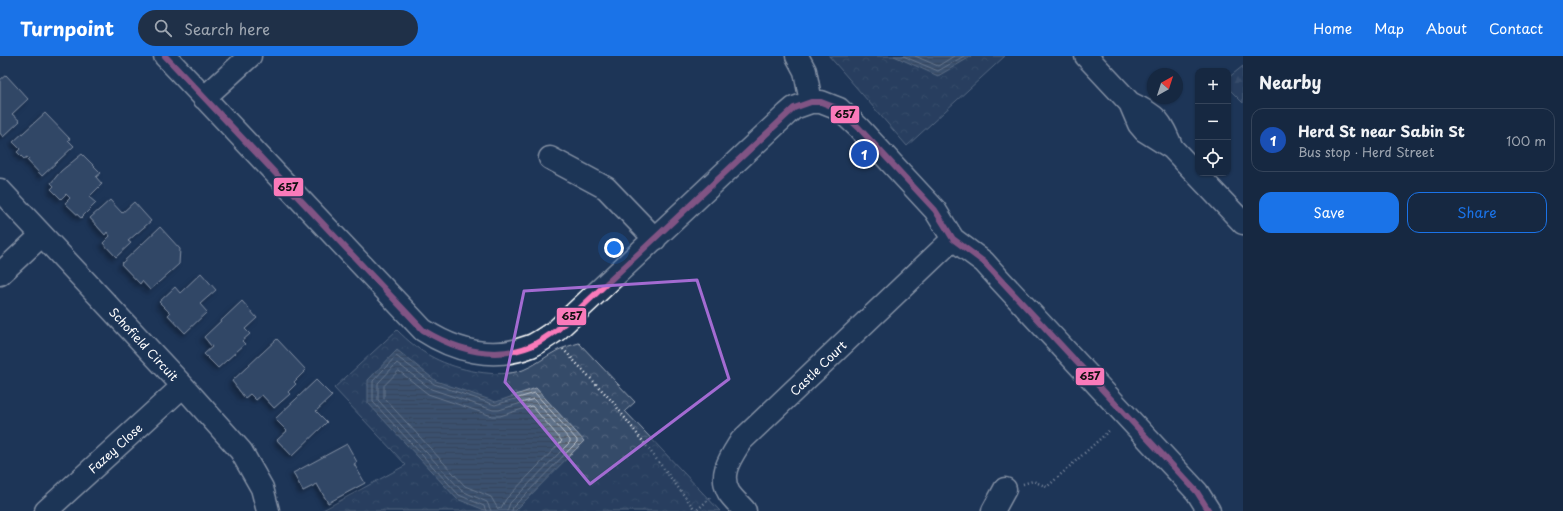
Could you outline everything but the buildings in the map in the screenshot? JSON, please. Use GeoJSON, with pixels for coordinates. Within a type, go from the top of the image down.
{"type":"FeatureCollection","features":[{"type":"Feature","properties":{"kind":"street"},"geometry":{"type":"LineString","coordinates":[[165,56],[423,330],[456,348],[477,353],[497,354],[531,346],[557,330],[794,108],[811,102],[821,102],[832,105],[845,114],[935,210],[953,239],[984,262],[1197,492],[1209,511]]}},
{"type":"Feature","properties":{"kind":"street"},"geometry":{"type":"LineString","coordinates":[[204,98],[250,56]]}},
{"type":"Feature","properties":{"kind":"street"},"geometry":{"type":"LineString","coordinates":[[797,56],[805,71],[811,102]]}},
{"type":"Feature","properties":{"kind":"street"},"geometry":{"type":"LineString","coordinates":[[1086,56],[1130,103],[1149,112],[1157,118],[1162,125],[1172,148],[1243,223]]}},
{"type":"Feature","properties":{"kind":"street"},"geometry":{"type":"LineString","coordinates":[[550,158],[606,188],[655,239]]}},
{"type":"Feature","properties":{"kind":"street","name":"Schofield Circuit"},"geometry":{"type":"LineString","coordinates":[[0,190],[183,386],[241,451],[262,488],[268,511]]}},
{"type":"Feature","properties":{"kind":"street"},"geometry":{"type":"LineString","coordinates":[[0,274],[42,234]]}},
{"type":"Feature","properties":{"kind":"street","name":"Castle Court"},"geometry":{"type":"LineString","coordinates":[[746,511],[728,492],[724,476],[727,462],[740,441],[953,239]]}},
{"type":"Feature","properties":{"kind":"street","name":"Fazey Close"},"geometry":{"type":"LineString","coordinates":[[46,511],[183,386]]}},
{"type":"Feature","properties":{"kind":"street"},"geometry":{"type":"LineString","coordinates":[[993,511],[1005,489]]}},
{"type":"Feature","properties":{"kind":"path"},"geometry":{"type":"LineString","coordinates":[[561,347],[612,401],[696,511]]}},
{"type":"Feature","properties":{"kind":"path"},"geometry":{"type":"LineString","coordinates":[[1005,489],[1033,481],[1047,487],[1113,427]]}},
{"type":"Feature","properties":{"kind":"highlighted area"},"geometry":{"type":"Polygon","coordinates":[[[697,280],[729,379],[590,484],[505,382],[524,291],[697,280]]]}},
{"type":"Feature","properties":{"kind":"green space"},"geometry":{"type":"Polygon","coordinates":[[[829,56],[1005,56],[907,146],[829,56]]]}},
{"type":"Feature","properties":{"kind":"green space"},"geometry":{"type":"Polygon","coordinates":[[[1243,66],[1243,103],[1231,91],[1231,76],[1243,66]]]}},
{"type":"Feature","properties":{"kind":"green space"},"geometry":{"type":"Polygon","coordinates":[[[397,330],[414,346],[443,362],[478,372],[502,374],[523,370],[558,350],[579,343],[635,402],[625,411],[720,511],[321,511],[406,465],[334,388],[397,330]]]}},
{"type":"Feature","properties":{"kind":"water"},"geometry":{"type":"Polygon","coordinates":[[[894,56],[972,56],[938,76],[894,56]]]}},
{"type":"Feature","properties":{"kind":"water"},"geometry":{"type":"Polygon","coordinates":[[[397,350],[436,381],[496,402],[536,388],[584,441],[515,511],[487,511],[457,499],[368,403],[368,380],[397,350]]]}},
{"type":"Feature","properties":{"kind":"transit line","name":"657"},"geometry":{"type":"LineString","coordinates":[[165,56],[423,330],[448,343],[462,348],[489,353],[503,353],[531,346],[557,330],[794,108],[811,102],[821,102],[839,109],[859,128],[935,210],[953,239],[984,262],[1197,492],[1209,511]]}},
{"type":"Feature","properties":{"kind":"place","name":"Herd St near Sabin St"},"geometry":{"type":"Point","coordinates":[864,154]}}]}
